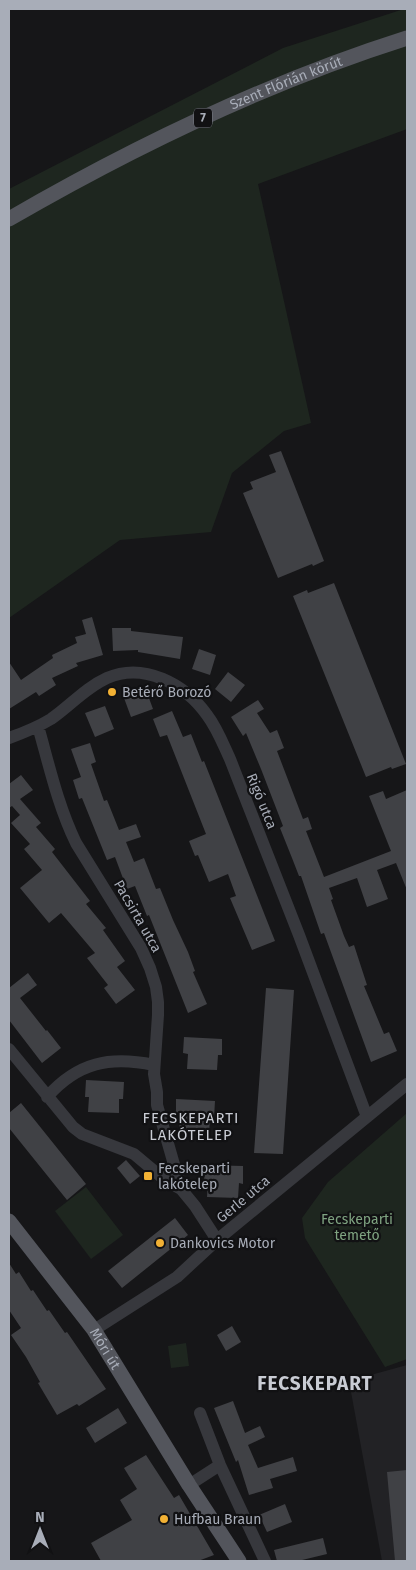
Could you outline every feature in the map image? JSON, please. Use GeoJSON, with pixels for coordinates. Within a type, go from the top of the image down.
{"type":"FeatureCollection","features":[{"type":"Feature","properties":{"kind":"main road","name":"Szent Flórián körút"},"geometry":{"type":"LineString","coordinates":[[9,219],[112,162],[222,110],[276,86],[407,38]]}},
{"type":"Feature","properties":{"kind":"main road","name":"Móri út"},"geometry":{"type":"LineString","coordinates":[[9,1221],[94,1330],[238,1561]]}},
{"type":"Feature","properties":{"kind":"street","name":"Rigó utca"},"geometry":{"type":"LineString","coordinates":[[9,738],[38,726],[90,688],[107,678],[122,673],[137,672],[155,675],[184,691],[197,702],[219,734],[230,759],[300,935],[367,1117]]}},
{"type":"Feature","properties":{"kind":"street","name":"Pacsirta utca"},"geometry":{"type":"LineString","coordinates":[[38,726],[68,827],[141,948],[156,987],[158,1009],[154,1074],[160,1114],[181,1189]]}},
{"type":"Feature","properties":{"kind":"street"},"geometry":{"type":"LineString","coordinates":[[9,1049],[73,1127],[82,1134],[134,1154],[165,1180],[181,1189],[195,1206],[217,1240]]}},
{"type":"Feature","properties":{"kind":"street"},"geometry":{"type":"LineString","coordinates":[[47,1097],[68,1076],[103,1062],[139,1062],[154,1065]]}},
{"type":"Feature","properties":{"kind":"street","name":"Gerle utca"},"geometry":{"type":"LineString","coordinates":[[94,1330],[177,1277],[217,1240],[407,1084]]}},
{"type":"Feature","properties":{"kind":"street"},"geometry":{"type":"LineString","coordinates":[[200,1413],[220,1465],[265,1561]]}},
{"type":"Feature","properties":{"kind":"street"},"geometry":{"type":"LineString","coordinates":[[189,1485],[220,1465]]}},
{"type":"Feature","properties":{"kind":"shaded area"},"geometry":{"type":"Polygon","coordinates":[[[407,1365],[407,1561],[382,1561],[349,1381],[407,1365]]]}},
{"type":"Feature","properties":{"kind":"green space"},"geometry":{"type":"Polygon","coordinates":[[[407,9],[407,129],[258,184],[311,423],[284,431],[232,473],[211,532],[120,540],[9,618],[9,189],[283,48],[407,9]]]}},
{"type":"Feature","properties":{"kind":"green space","name":"Fecskeparti temető"},"geometry":{"type":"Polygon","coordinates":[[[407,1113],[407,1359],[385,1367],[305,1238],[302,1218],[328,1182],[407,1113]]]}},
{"type":"Feature","properties":{"kind":"green space"},"geometry":{"type":"Polygon","coordinates":[[[86,1187],[123,1235],[91,1259],[55,1211],[86,1187]]]}},
{"type":"Feature","properties":{"kind":"green space"},"geometry":{"type":"Polygon","coordinates":[[[186,1343],[189,1366],[171,1368],[168,1346],[186,1343]]]}},
{"type":"Feature","properties":{"kind":"building"},"geometry":{"type":"Polygon","coordinates":[[[281,451],[324,561],[278,578],[243,493],[253,489],[250,482],[276,472],[269,455],[281,451]]]}},
{"type":"Feature","properties":{"kind":"building"},"geometry":{"type":"Polygon","coordinates":[[[334,583],[406,764],[392,769],[391,767],[366,777],[293,596],[307,590],[308,593],[334,583]]]}},
{"type":"Feature","properties":{"kind":"building"},"geometry":{"type":"Polygon","coordinates":[[[92,617],[103,655],[76,663],[78,666],[52,678],[56,685],[39,696],[36,692],[9,709],[9,662],[21,680],[53,658],[52,655],[77,643],[75,637],[86,634],[82,620],[92,617]]]}},
{"type":"Feature","properties":{"kind":"building"},"geometry":{"type":"Polygon","coordinates":[[[112,628],[131,628],[131,631],[183,637],[180,659],[138,652],[138,650],[113,651],[112,628]]]}},
{"type":"Feature","properties":{"kind":"building"},"geometry":{"type":"Polygon","coordinates":[[[199,649],[216,655],[210,675],[192,669],[199,649]]]}},
{"type":"Feature","properties":{"kind":"building"},"geometry":{"type":"Polygon","coordinates":[[[228,672],[245,685],[231,702],[215,689],[228,672]]]}},
{"type":"Feature","properties":{"kind":"building"},"geometry":{"type":"Polygon","coordinates":[[[146,690],[153,709],[131,717],[124,698],[146,690]]]}},
{"type":"Feature","properties":{"kind":"building"},"geometry":{"type":"Polygon","coordinates":[[[258,700],[264,709],[257,713],[270,733],[277,730],[284,748],[277,751],[303,819],[308,817],[312,829],[306,831],[324,877],[391,851],[369,796],[383,791],[386,799],[407,790],[407,890],[396,863],[377,870],[388,899],[367,907],[357,878],[329,888],[333,899],[331,900],[344,936],[349,947],[354,945],[367,985],[364,986],[384,1034],[389,1032],[397,1051],[371,1062],[324,933],[321,934],[301,876],[299,876],[280,828],[283,826],[261,769],[246,733],[243,736],[231,717],[258,700]]]}},
{"type":"Feature","properties":{"kind":"building"},"geometry":{"type":"Polygon","coordinates":[[[105,706],[114,729],[95,737],[85,713],[105,706]]]}},
{"type":"Feature","properties":{"kind":"building"},"geometry":{"type":"Polygon","coordinates":[[[172,711],[183,737],[191,734],[202,762],[204,761],[275,941],[252,950],[230,898],[236,896],[228,874],[209,882],[198,855],[195,856],[189,841],[206,834],[167,735],[160,737],[153,719],[172,711]]]}},
{"type":"Feature","properties":{"kind":"building"},"geometry":{"type":"Polygon","coordinates":[[[90,743],[96,762],[91,764],[104,801],[107,800],[119,830],[136,824],[141,837],[126,842],[134,862],[144,858],[156,889],[160,888],[188,952],[195,971],[193,972],[207,1004],[188,1013],[149,915],[147,916],[135,886],[127,889],[115,857],[107,860],[82,798],[79,799],[73,780],[81,777],[71,749],[90,743]]]}},
{"type":"Feature","properties":{"kind":"building"},"geometry":{"type":"Polygon","coordinates":[[[21,775],[33,790],[20,799],[41,823],[36,827],[55,849],[52,852],[90,901],[86,904],[106,928],[103,930],[125,961],[117,967],[135,990],[116,1004],[104,988],[108,985],[87,958],[95,953],[61,913],[49,923],[20,888],[42,870],[24,849],[30,844],[11,823],[20,815],[12,806],[9,808],[9,784],[21,775]]]}},
{"type":"Feature","properties":{"kind":"building"},"geometry":{"type":"Polygon","coordinates":[[[28,973],[37,985],[20,998],[61,1048],[42,1063],[9,1020],[9,988],[28,973]]]}},
{"type":"Feature","properties":{"kind":"building"},"geometry":{"type":"Polygon","coordinates":[[[266,988],[294,990],[283,1154],[254,1153],[266,988]]]}},
{"type":"Feature","properties":{"kind":"building"},"geometry":{"type":"Polygon","coordinates":[[[184,1037],[222,1039],[222,1055],[218,1055],[217,1070],[187,1069],[188,1054],[183,1053],[184,1037]]]}},
{"type":"Feature","properties":{"kind":"building"},"geometry":{"type":"Polygon","coordinates":[[[86,1080],[124,1082],[123,1099],[119,1099],[119,1113],[88,1112],[89,1097],[85,1097],[86,1080]]]}},
{"type":"Feature","properties":{"kind":"building"},"geometry":{"type":"Polygon","coordinates":[[[176,1099],[215,1101],[214,1118],[210,1118],[209,1133],[179,1131],[180,1116],[176,1116],[176,1099]]]}},
{"type":"Feature","properties":{"kind":"building"},"geometry":{"type":"Polygon","coordinates":[[[21,1103],[86,1184],[67,1200],[9,1128],[9,1113],[21,1103]]]}},
{"type":"Feature","properties":{"kind":"building"},"geometry":{"type":"Polygon","coordinates":[[[126,1160],[140,1176],[130,1184],[117,1168],[126,1160]]]}},
{"type":"Feature","properties":{"kind":"building"},"geometry":{"type":"Polygon","coordinates":[[[205,1165],[243,1166],[243,1184],[239,1183],[238,1198],[207,1197],[208,1182],[204,1182],[205,1165]]]}},
{"type":"Feature","properties":{"kind":"building"},"geometry":{"type":"Polygon","coordinates":[[[175,1218],[188,1235],[122,1288],[108,1271],[175,1218]]]}},
{"type":"Feature","properties":{"kind":"building"},"geometry":{"type":"Polygon","coordinates":[[[9,1263],[16,1274],[19,1272],[31,1291],[33,1290],[65,1333],[67,1332],[106,1389],[79,1406],[77,1404],[57,1415],[38,1383],[40,1382],[26,1357],[11,1335],[21,1328],[9,1310],[9,1263]]]}},
{"type":"Feature","properties":{"kind":"building"},"geometry":{"type":"Polygon","coordinates":[[[232,1326],[241,1342],[226,1351],[217,1335],[232,1326]]]}},
{"type":"Feature","properties":{"kind":"building"},"geometry":{"type":"Polygon","coordinates":[[[233,1401],[245,1433],[260,1426],[265,1437],[248,1445],[258,1468],[293,1457],[297,1471],[270,1479],[273,1488],[249,1495],[238,1460],[236,1462],[214,1408],[233,1401]]]}},
{"type":"Feature","properties":{"kind":"building"},"geometry":{"type":"Polygon","coordinates":[[[118,1408],[127,1423],[95,1443],[86,1428],[118,1408]]]}},
{"type":"Feature","properties":{"kind":"building","name":"Hufbau Braun"},"geometry":{"type":"Polygon","coordinates":[[[146,1455],[174,1498],[179,1495],[214,1555],[198,1561],[101,1561],[91,1543],[132,1520],[120,1500],[137,1489],[124,1468],[146,1455]]]}},
{"type":"Feature","properties":{"kind":"building"},"geometry":{"type":"Polygon","coordinates":[[[407,1470],[407,1561],[395,1561],[387,1472],[407,1470]]]}},
{"type":"Feature","properties":{"kind":"building"},"geometry":{"type":"Polygon","coordinates":[[[285,1504],[292,1522],[267,1532],[259,1515],[285,1504]]]}},
{"type":"Feature","properties":{"kind":"building"},"geometry":{"type":"Polygon","coordinates":[[[323,1538],[327,1554],[298,1561],[277,1561],[274,1550],[323,1538]]]}},
{"type":"Feature","properties":{"kind":"place","name":"Betérő Borozó"},"geometry":{"type":"Point","coordinates":[112,692]}},
{"type":"Feature","properties":{"kind":"place","name":"Fecskeparti lakótelep"},"geometry":{"type":"Point","coordinates":[148,1176]}},
{"type":"Feature","properties":{"kind":"place","name":"Dankovics Motor"},"geometry":{"type":"Point","coordinates":[160,1243]}},
{"type":"Feature","properties":{"kind":"place","name":"Hufbau Braun"},"geometry":{"type":"Point","coordinates":[164,1519]}},
{"type":"Feature","properties":{"kind":"district","name":"FECSKEPARTI LAKÓTELEP"},"geometry":{"type":"Point","coordinates":[191,1126]}},
{"type":"Feature","properties":{"kind":"district","name":"FECSKEPART"},"geometry":{"type":"Point","coordinates":[315,1383]}}]}
